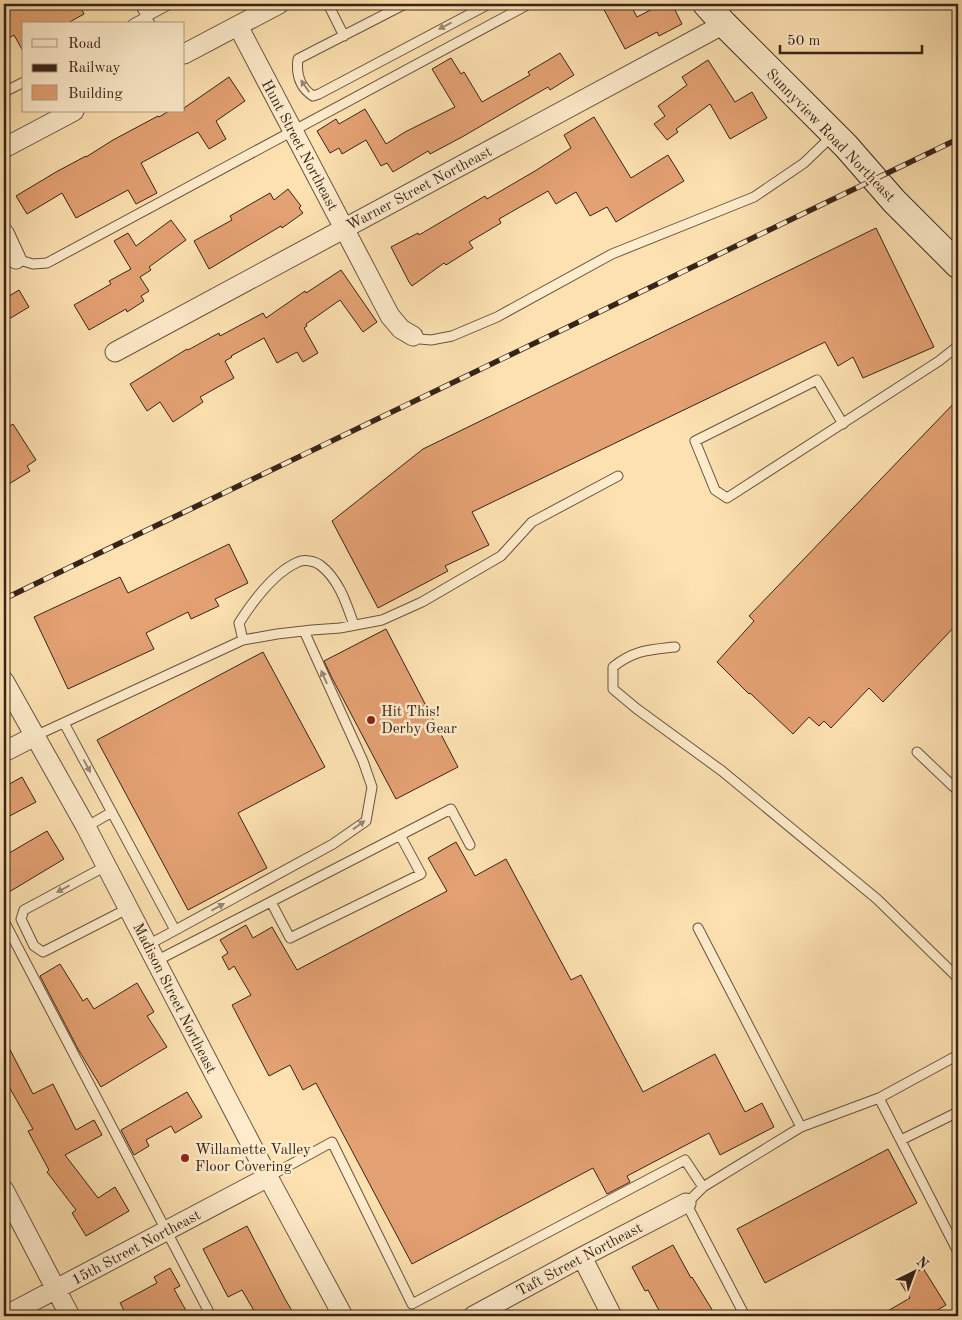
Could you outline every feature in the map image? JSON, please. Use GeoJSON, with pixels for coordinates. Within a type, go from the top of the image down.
{"type":"FeatureCollection","features":[{"type":"Feature","properties":{"kind":"main road","name":"Sunnyview Road Northeast"},"geometry":{"type":"LineString","coordinates":[[706,4],[834,134],[894,201],[958,264]]}},
{"type":"Feature","properties":{"kind":"street"},"geometry":{"type":"LineString","coordinates":[[185,53],[279,4]]}},
{"type":"Feature","properties":{"kind":"street","name":"Warner Street Northeast"},"geometry":{"type":"LineString","coordinates":[[116,352],[724,24]]}},
{"type":"Feature","properties":{"kind":"street","name":"Hunt Street Northeast"},"geometry":{"type":"LineString","coordinates":[[238,26],[390,316],[401,329],[413,336]]}},
{"type":"Feature","properties":{"kind":"street"},"geometry":{"type":"LineString","coordinates":[[4,148],[72,112]]}},
{"type":"Feature","properties":{"kind":"street"},"geometry":{"type":"LineString","coordinates":[[4,233],[16,259]]}},
{"type":"Feature","properties":{"kind":"street","name":"Madison Street Northeast"},"geometry":{"type":"LineString","coordinates":[[4,681],[86,827],[268,1178],[343,1316]]}},
{"type":"Feature","properties":{"kind":"street"},"geometry":{"type":"LineString","coordinates":[[4,752],[35,736]]}},
{"type":"Feature","properties":{"kind":"street","name":"15th Street Northeast"},"geometry":{"type":"LineString","coordinates":[[5,1316],[268,1178]]}},
{"type":"Feature","properties":{"kind":"street"},"geometry":{"type":"LineString","coordinates":[[4,1190],[70,1316]]}},
{"type":"Feature","properties":{"kind":"street","name":"Taft Street Northeast"},"geometry":{"type":"LineString","coordinates":[[476,1316],[582,1257],[686,1203]]}},
{"type":"Feature","properties":{"kind":"street"},"geometry":{"type":"LineString","coordinates":[[582,1257],[612,1316]]}},
{"type":"Feature","properties":{"kind":"lane"},"geometry":{"type":"LineString","coordinates":[[140,4],[148,20],[170,4]]}},
{"type":"Feature","properties":{"kind":"lane"},"geometry":{"type":"LineString","coordinates":[[328,4],[344,36]]}},
{"type":"Feature","properties":{"kind":"lane"},"geometry":{"type":"LineString","coordinates":[[404,4],[298,59],[297,69],[300,82],[306,91],[313,96],[320,94],[489,4]]}},
{"type":"Feature","properties":{"kind":"lane"},"geometry":{"type":"LineString","coordinates":[[16,259],[33,264],[47,263],[529,4]]}},
{"type":"Feature","properties":{"kind":"lane"},"geometry":{"type":"LineString","coordinates":[[4,92],[22,83]]}},
{"type":"Feature","properties":{"kind":"lane"},"geometry":{"type":"LineString","coordinates":[[413,336],[432,340],[452,336],[497,317],[612,254],[754,197],[804,163],[834,134]]}},
{"type":"Feature","properties":{"kind":"lane"},"geometry":{"type":"LineString","coordinates":[[843,424],[817,380],[695,441],[715,490],[727,498],[843,424],[939,361],[958,346]]}},
{"type":"Feature","properties":{"kind":"lane"},"geometry":{"type":"LineString","coordinates":[[35,736],[243,640],[277,634],[340,628],[382,620],[422,602],[501,556],[532,522],[618,476]]}},
{"type":"Feature","properties":{"kind":"lane"},"geometry":{"type":"LineString","coordinates":[[243,640],[239,622],[246,611],[281,573],[300,561],[316,562],[329,574],[342,594],[354,625]]}},
{"type":"Feature","properties":{"kind":"lane"},"geometry":{"type":"LineString","coordinates":[[152,953],[176,930],[333,844],[366,820],[372,787],[363,761],[304,631]]}},
{"type":"Feature","properties":{"kind":"lane"},"geometry":{"type":"LineString","coordinates":[[675,647],[645,650],[625,657],[613,667],[612,688],[637,709],[722,771],[877,899],[958,978]]}},
{"type":"Feature","properties":{"kind":"lane"},"geometry":{"type":"LineString","coordinates":[[64,723],[176,930]]}},
{"type":"Feature","properties":{"kind":"lane"},"geometry":{"type":"LineString","coordinates":[[916,752],[958,791]]}},
{"type":"Feature","properties":{"kind":"lane"},"geometry":{"type":"LineString","coordinates":[[152,953],[271,902],[451,809],[470,845]]}},
{"type":"Feature","properties":{"kind":"lane"},"geometry":{"type":"LineString","coordinates":[[86,827],[112,812]]}},
{"type":"Feature","properties":{"kind":"lane"},"geometry":{"type":"LineString","coordinates":[[271,902],[290,938],[421,874],[400,835]]}},
{"type":"Feature","properties":{"kind":"lane"},"geometry":{"type":"LineString","coordinates":[[106,866],[24,910],[20,919],[34,946],[43,952],[129,908]]}},
{"type":"Feature","properties":{"kind":"lane"},"geometry":{"type":"LineString","coordinates":[[4,921],[211,1316]]}},
{"type":"Feature","properties":{"kind":"lane"},"geometry":{"type":"LineString","coordinates":[[698,928],[801,1127]]}},
{"type":"Feature","properties":{"kind":"lane"},"geometry":{"type":"LineString","coordinates":[[745,1316],[686,1203],[702,1187],[801,1127],[879,1098],[958,1055]]}},
{"type":"Feature","properties":{"kind":"lane"},"geometry":{"type":"LineString","coordinates":[[879,1098],[958,1252]]}},
{"type":"Feature","properties":{"kind":"lane"},"geometry":{"type":"LineString","coordinates":[[901,1140],[958,1112]]}},
{"type":"Feature","properties":{"kind":"lane"},"geometry":{"type":"LineString","coordinates":[[268,1178],[332,1142],[412,1304],[685,1160],[702,1187]]}},
{"type":"Feature","properties":{"kind":"building"},"geometry":{"type":"Polygon","coordinates":[[[4,4],[79,4],[84,14],[70,22],[22,22],[22,49],[14,35],[4,41],[4,4]]]}},
{"type":"Feature","properties":{"kind":"building"},"geometry":{"type":"Polygon","coordinates":[[[601,4],[630,4],[637,17],[662,4],[672,4],[682,24],[659,36],[657,32],[625,49],[601,4]]]}},
{"type":"Feature","properties":{"kind":"building"},"geometry":{"type":"Polygon","coordinates":[[[560,53],[574,75],[550,90],[548,87],[430,154],[428,151],[393,172],[387,163],[381,166],[366,140],[342,154],[339,148],[330,153],[317,131],[336,119],[339,124],[365,109],[386,144],[405,132],[455,107],[432,69],[451,58],[461,74],[464,72],[482,102],[530,75],[528,72],[560,53]]]}},
{"type":"Feature","properties":{"kind":"building"},"geometry":{"type":"Polygon","coordinates":[[[708,60],[735,102],[752,92],[767,118],[730,139],[710,104],[676,129],[678,132],[667,140],[654,124],[665,116],[658,106],[687,85],[682,77],[708,60]]]}},
{"type":"Feature","properties":{"kind":"building"},"geometry":{"type":"Polygon","coordinates":[[[229,77],[245,101],[216,121],[226,139],[209,149],[198,132],[141,163],[157,193],[136,204],[128,190],[76,218],[62,193],[27,214],[16,196],[158,116],[167,112],[185,112],[185,107],[229,77]]]}},
{"type":"Feature","properties":{"kind":"building"},"geometry":{"type":"Polygon","coordinates":[[[594,117],[631,178],[668,155],[684,181],[616,222],[607,207],[590,216],[576,192],[556,204],[548,191],[499,219],[501,223],[469,242],[473,248],[446,265],[444,263],[412,286],[391,247],[418,233],[419,235],[485,196],[487,199],[571,148],[564,135],[594,117]]]}},
{"type":"Feature","properties":{"kind":"building"},"geometry":{"type":"Polygon","coordinates":[[[288,189],[301,206],[299,208],[303,213],[282,228],[281,226],[209,269],[194,241],[232,220],[230,216],[270,193],[274,200],[288,189]]]}},
{"type":"Feature","properties":{"kind":"building"},"geometry":{"type":"Polygon","coordinates":[[[171,220],[186,240],[149,267],[151,270],[140,277],[149,291],[141,296],[144,301],[127,312],[126,309],[89,330],[74,305],[111,284],[109,281],[131,269],[114,241],[128,233],[136,246],[171,220]]]}},
{"type":"Feature","properties":{"kind":"building"},"geometry":{"type":"Polygon","coordinates":[[[876,228],[934,347],[863,378],[853,357],[838,366],[825,342],[472,512],[489,545],[445,566],[448,571],[378,608],[332,521],[423,449],[876,228]]]}},
{"type":"Feature","properties":{"kind":"building"},"geometry":{"type":"Polygon","coordinates":[[[341,270],[377,322],[363,332],[340,300],[306,324],[307,326],[304,328],[318,353],[303,362],[297,352],[277,363],[264,338],[225,361],[234,378],[200,397],[203,402],[173,422],[160,402],[147,411],[130,384],[187,349],[219,333],[220,336],[263,313],[266,318],[305,291],[306,293],[341,270]]]}},
{"type":"Feature","properties":{"kind":"building"},"geometry":{"type":"Polygon","coordinates":[[[19,290],[29,307],[4,322],[4,299],[19,290]]]}},
{"type":"Feature","properties":{"kind":"building"},"geometry":{"type":"Polygon","coordinates":[[[958,399],[958,623],[883,702],[869,688],[831,728],[824,721],[819,726],[809,717],[793,734],[717,662],[754,621],[749,616],[958,399]]]}},
{"type":"Feature","properties":{"kind":"building"},"geometry":{"type":"Polygon","coordinates":[[[13,424],[36,460],[27,466],[30,471],[4,487],[4,430],[13,424]]]}},
{"type":"Feature","properties":{"kind":"building"},"geometry":{"type":"Polygon","coordinates":[[[229,544],[248,583],[215,599],[219,606],[191,619],[188,612],[146,633],[154,649],[68,689],[34,617],[120,577],[128,593],[229,544]]]}},
{"type":"Feature","properties":{"kind":"building"},"geometry":{"type":"Polygon","coordinates":[[[386,629],[458,767],[396,799],[324,661],[386,629]]]}},
{"type":"Feature","properties":{"kind":"building"},"geometry":{"type":"Polygon","coordinates":[[[263,652],[325,767],[238,813],[267,868],[188,910],[97,740],[263,652]]]}},
{"type":"Feature","properties":{"kind":"building"},"geometry":{"type":"Polygon","coordinates":[[[22,777],[36,802],[4,819],[4,787],[22,777]]]}},
{"type":"Feature","properties":{"kind":"building"},"geometry":{"type":"Polygon","coordinates":[[[47,831],[64,859],[4,895],[4,856],[47,831]]]}},
{"type":"Feature","properties":{"kind":"building"},"geometry":{"type":"Polygon","coordinates":[[[456,842],[475,876],[506,859],[571,980],[581,975],[643,1092],[715,1054],[745,1112],[762,1103],[774,1127],[720,1155],[709,1133],[627,1176],[630,1182],[607,1194],[593,1168],[412,1264],[316,1083],[303,1090],[290,1065],[269,1076],[232,1005],[251,995],[234,966],[229,970],[222,957],[228,953],[220,940],[246,925],[253,938],[272,927],[297,970],[447,891],[428,858],[456,842]]]}},
{"type":"Feature","properties":{"kind":"building"},"geometry":{"type":"Polygon","coordinates":[[[60,964],[83,1001],[87,998],[94,1009],[137,983],[154,1012],[147,1016],[167,1047],[101,1087],[78,1049],[40,976],[60,964]]]}},
{"type":"Feature","properties":{"kind":"building"},"geometry":{"type":"Polygon","coordinates":[[[4,1038],[33,1094],[53,1084],[76,1130],[94,1120],[102,1135],[65,1155],[98,1198],[115,1187],[129,1211],[86,1236],[72,1213],[76,1210],[47,1172],[49,1170],[28,1131],[33,1129],[4,1078],[4,1038]]]}},
{"type":"Feature","properties":{"kind":"building"},"geometry":{"type":"Polygon","coordinates":[[[187,1092],[202,1117],[175,1133],[171,1126],[146,1140],[149,1146],[134,1155],[121,1130],[187,1092]]]}},
{"type":"Feature","properties":{"kind":"building"},"geometry":{"type":"Polygon","coordinates":[[[888,1149],[917,1203],[765,1283],[737,1229],[888,1149]]]}},
{"type":"Feature","properties":{"kind":"building"},"geometry":{"type":"Polygon","coordinates":[[[247,1226],[295,1316],[257,1316],[242,1290],[228,1297],[203,1249],[247,1226]]]}},
{"type":"Feature","properties":{"kind":"building"},"geometry":{"type":"Polygon","coordinates":[[[673,1245],[691,1278],[716,1316],[662,1316],[648,1290],[645,1291],[632,1267],[673,1245]]]}},
{"type":"Feature","properties":{"kind":"building"},"geometry":{"type":"Polygon","coordinates":[[[170,1268],[180,1286],[174,1289],[189,1316],[127,1316],[120,1303],[157,1283],[154,1277],[170,1268]]]}},
{"type":"Feature","properties":{"kind":"building"},"geometry":{"type":"Polygon","coordinates":[[[923,1268],[946,1305],[927,1316],[879,1316],[910,1298],[900,1282],[923,1268]]]}},
{"type":"Feature","properties":{"kind":"railway"},"geometry":{"type":"LineString","coordinates":[[4,599],[958,139]]}},
{"type":"Feature","properties":{"kind":"place","name":"Hit This! Derby Gear"},"geometry":{"type":"Point","coordinates":[371,720]}},
{"type":"Feature","properties":{"kind":"place","name":"Willamette Valley Floor Covering"},"geometry":{"type":"Point","coordinates":[185,1158]}}]}
